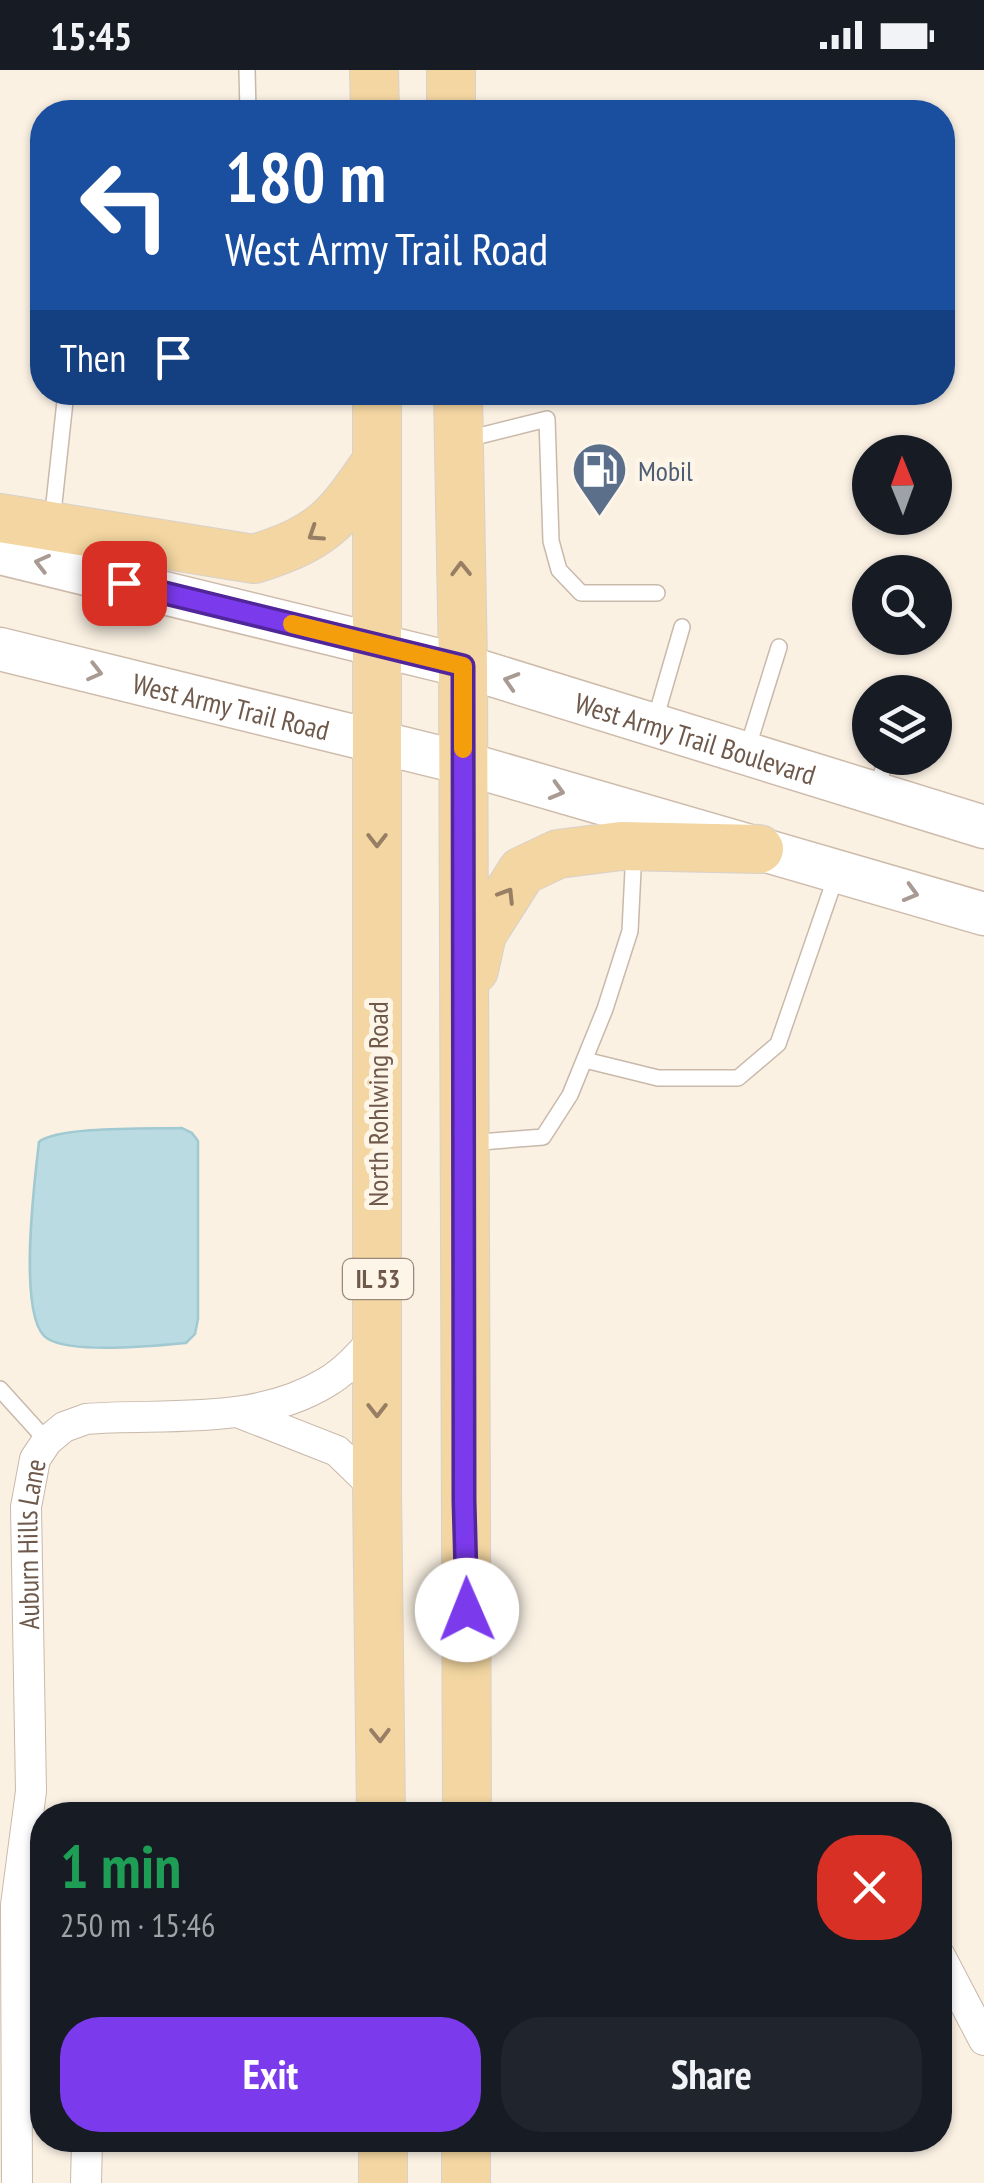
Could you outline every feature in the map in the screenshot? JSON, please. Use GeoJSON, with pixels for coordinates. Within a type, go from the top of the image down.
{"type":"FeatureCollection","features":[{"type":"Feature","properties":{"kind":"main road"},"geometry":{"type":"LineString","coordinates":[[374,70],[375,100]]}},
{"type":"Feature","properties":{"kind":"main road"},"geometry":{"type":"LineString","coordinates":[[450,70],[451,100]]}},
{"type":"Feature","properties":{"kind":"main road","name":"North Rohlwing Road"},"geometry":{"type":"LineString","coordinates":[[377,405],[374,645],[381,1802]]}},
{"type":"Feature","properties":{"kind":"main road"},"geometry":{"type":"LineString","coordinates":[[458,405],[463,666],[467,1802]]}},
{"type":"Feature","properties":{"kind":"main road"},"geometry":{"type":"LineString","coordinates":[[0,518],[254,559],[293,547],[324,530],[347,507],[378,461]]}},
{"type":"Feature","properties":{"kind":"main road"},"geometry":{"type":"LineString","coordinates":[[0,553],[463,666]]}},
{"type":"Feature","properties":{"kind":"main road","name":"West Army Trail Road"},"geometry":{"type":"LineString","coordinates":[[0,649],[463,763]]}},
{"type":"Feature","properties":{"kind":"main road","name":"West Army Trail Boulevard"},"geometry":{"type":"LineString","coordinates":[[463,666],[746,754],[881,776],[984,828]]}},
{"type":"Feature","properties":{"kind":"main road"},"geometry":{"type":"LineString","coordinates":[[463,763],[984,914]]}},
{"type":"Feature","properties":{"kind":"main road"},"geometry":{"type":"LineString","coordinates":[[464,1018],[482,934],[522,871],[558,854],[634,846],[759,849]]}},
{"type":"Feature","properties":{"kind":"main road"},"geometry":{"type":"LineString","coordinates":[[383,2152],[383,2183]]}},
{"type":"Feature","properties":{"kind":"main road"},"geometry":{"type":"LineString","coordinates":[[466,2152],[466,2183]]}},
{"type":"Feature","properties":{"kind":"street","name":"Auburn Hills Lane"},"geometry":{"type":"LineString","coordinates":[[17,2183],[30,2109],[16,1904],[31,1792],[26,1507],[35,1459],[47,1441],[64,1427],[86,1419],[240,1413],[287,1400],[326,1383],[378,1335]]}},
{"type":"Feature","properties":{"kind":"street","name":"Auburn Hills Lane"},"geometry":{"type":"LineString","coordinates":[[240,1413],[337,1452],[377,1490]]}},
{"type":"Feature","properties":{"kind":"street","name":"Auburn Hills Lane"},"geometry":{"type":"LineString","coordinates":[[31,1792],[34,1802]]}},
{"type":"Feature","properties":{"kind":"street"},"geometry":{"type":"LineString","coordinates":[[952,1979],[984,2040]]}},
{"type":"Feature","properties":{"kind":"street"},"geometry":{"type":"LineString","coordinates":[[86,2152],[86,2183]]}},
{"type":"Feature","properties":{"kind":"lane"},"geometry":{"type":"LineString","coordinates":[[248,70],[248,100]]}},
{"type":"Feature","properties":{"kind":"lane"},"geometry":{"type":"LineString","coordinates":[[52,526],[65,405]]}},
{"type":"Feature","properties":{"kind":"lane"},"geometry":{"type":"LineString","coordinates":[[459,441],[547,419],[551,541],[559,570],[581,592],[657,593]]}},
{"type":"Feature","properties":{"kind":"lane"},"geometry":{"type":"LineString","coordinates":[[654,724],[682,627]]}},
{"type":"Feature","properties":{"kind":"lane"},"geometry":{"type":"LineString","coordinates":[[746,754],[779,647]]}},
{"type":"Feature","properties":{"kind":"lane"},"geometry":{"type":"LineString","coordinates":[[464,1144],[542,1138],[570,1096],[630,930],[634,846]]}},
{"type":"Feature","properties":{"kind":"lane"},"geometry":{"type":"LineString","coordinates":[[585,1060],[658,1078],[738,1078],[778,1044],[838,872]]}},
{"type":"Feature","properties":{"kind":"lane"},"geometry":{"type":"LineString","coordinates":[[0,1390],[47,1441]]}},
{"type":"Feature","properties":{"kind":"water"},"geometry":{"type":"Polygon","coordinates":[[[182,1128],[198,1141],[195,1334],[186,1343],[115,1348],[60,1344],[48,1339],[38,1327],[30,1278],[39,1142],[85,1131],[182,1128]]]}},
{"type":"Feature","properties":{"kind":"slow traffic"},"geometry":{"type":"LineString","coordinates":[[292,624],[463,666],[463,749]]}},
{"type":"Feature","properties":{"kind":"place","name":"Mobil"},"geometry":{"type":"Point","coordinates":[599,519]}},
{"type":"Feature","properties":{"kind":"route"},"geometry":{"type":"LineString","coordinates":[[124,583],[463,666],[467,1610]]}}]}
